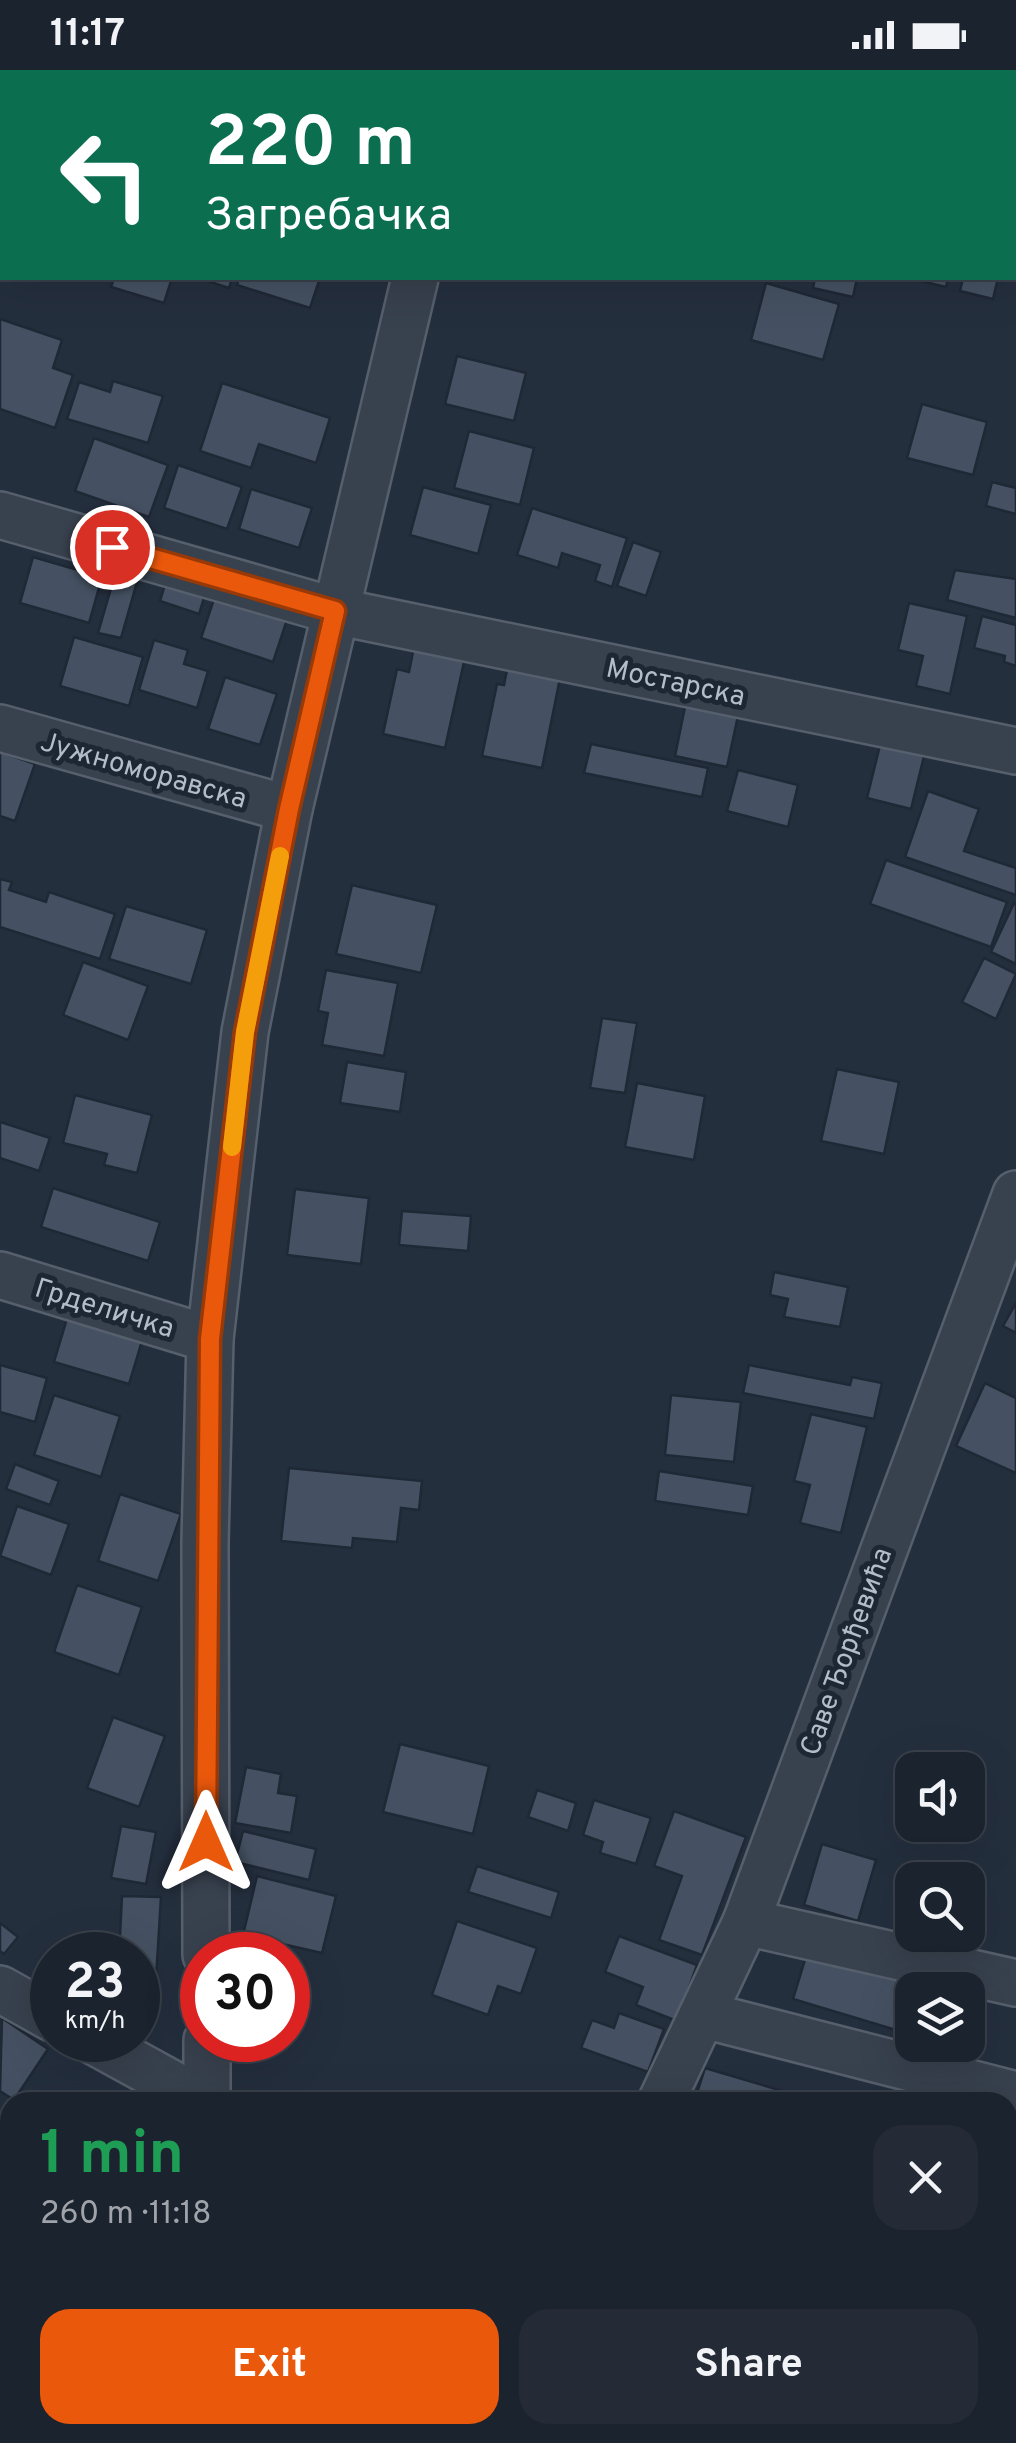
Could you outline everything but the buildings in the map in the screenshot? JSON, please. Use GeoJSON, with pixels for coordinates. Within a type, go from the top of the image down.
{"type":"FeatureCollection","features":[{"type":"Feature","properties":{"kind":"street"},"geometry":{"type":"LineString","coordinates":[[206,1932],[205,1542],[210,1339],[245,1032],[289,809],[415,280]]}},
{"type":"Feature","properties":{"kind":"street","name":"Мостарска"},"geometry":{"type":"LineString","coordinates":[[0,515],[335,611],[1016,751]]}},
{"type":"Feature","properties":{"kind":"street","name":"Јужноморавска"},"geometry":{"type":"LineString","coordinates":[[0,728],[289,809]]}},
{"type":"Feature","properties":{"kind":"street","name":"Саве Ђорђевића"},"geometry":{"type":"LineString","coordinates":[[666,2092],[746,1922],[1016,1194]]}},
{"type":"Feature","properties":{"kind":"street","name":"Грделичка"},"geometry":{"type":"LineString","coordinates":[[0,1275],[210,1339]]}},
{"type":"Feature","properties":{"kind":"street"},"geometry":{"type":"LineString","coordinates":[[746,1922],[1016,1983]]}},
{"type":"Feature","properties":{"kind":"street"},"geometry":{"type":"LineString","coordinates":[[0,1989],[30,2006]]}},
{"type":"Feature","properties":{"kind":"street"},"geometry":{"type":"LineString","coordinates":[[704,2015],[1004,2092]]}},
{"type":"Feature","properties":{"kind":"street"},"geometry":{"type":"LineString","coordinates":[[132,2062],[188,2092]]}},
{"type":"Feature","properties":{"kind":"street"},"geometry":{"type":"LineString","coordinates":[[206,2092],[207,2062]]}},
{"type":"Feature","properties":{"kind":"slow traffic"},"geometry":{"type":"LineString","coordinates":[[232,1147],[245,1032],[280,856]]}},
{"type":"Feature","properties":{"kind":"route"},"geometry":{"type":"LineString","coordinates":[[112,547],[335,611],[289,809],[245,1032],[210,1339],[205,1542],[206,1842]]}}]}
